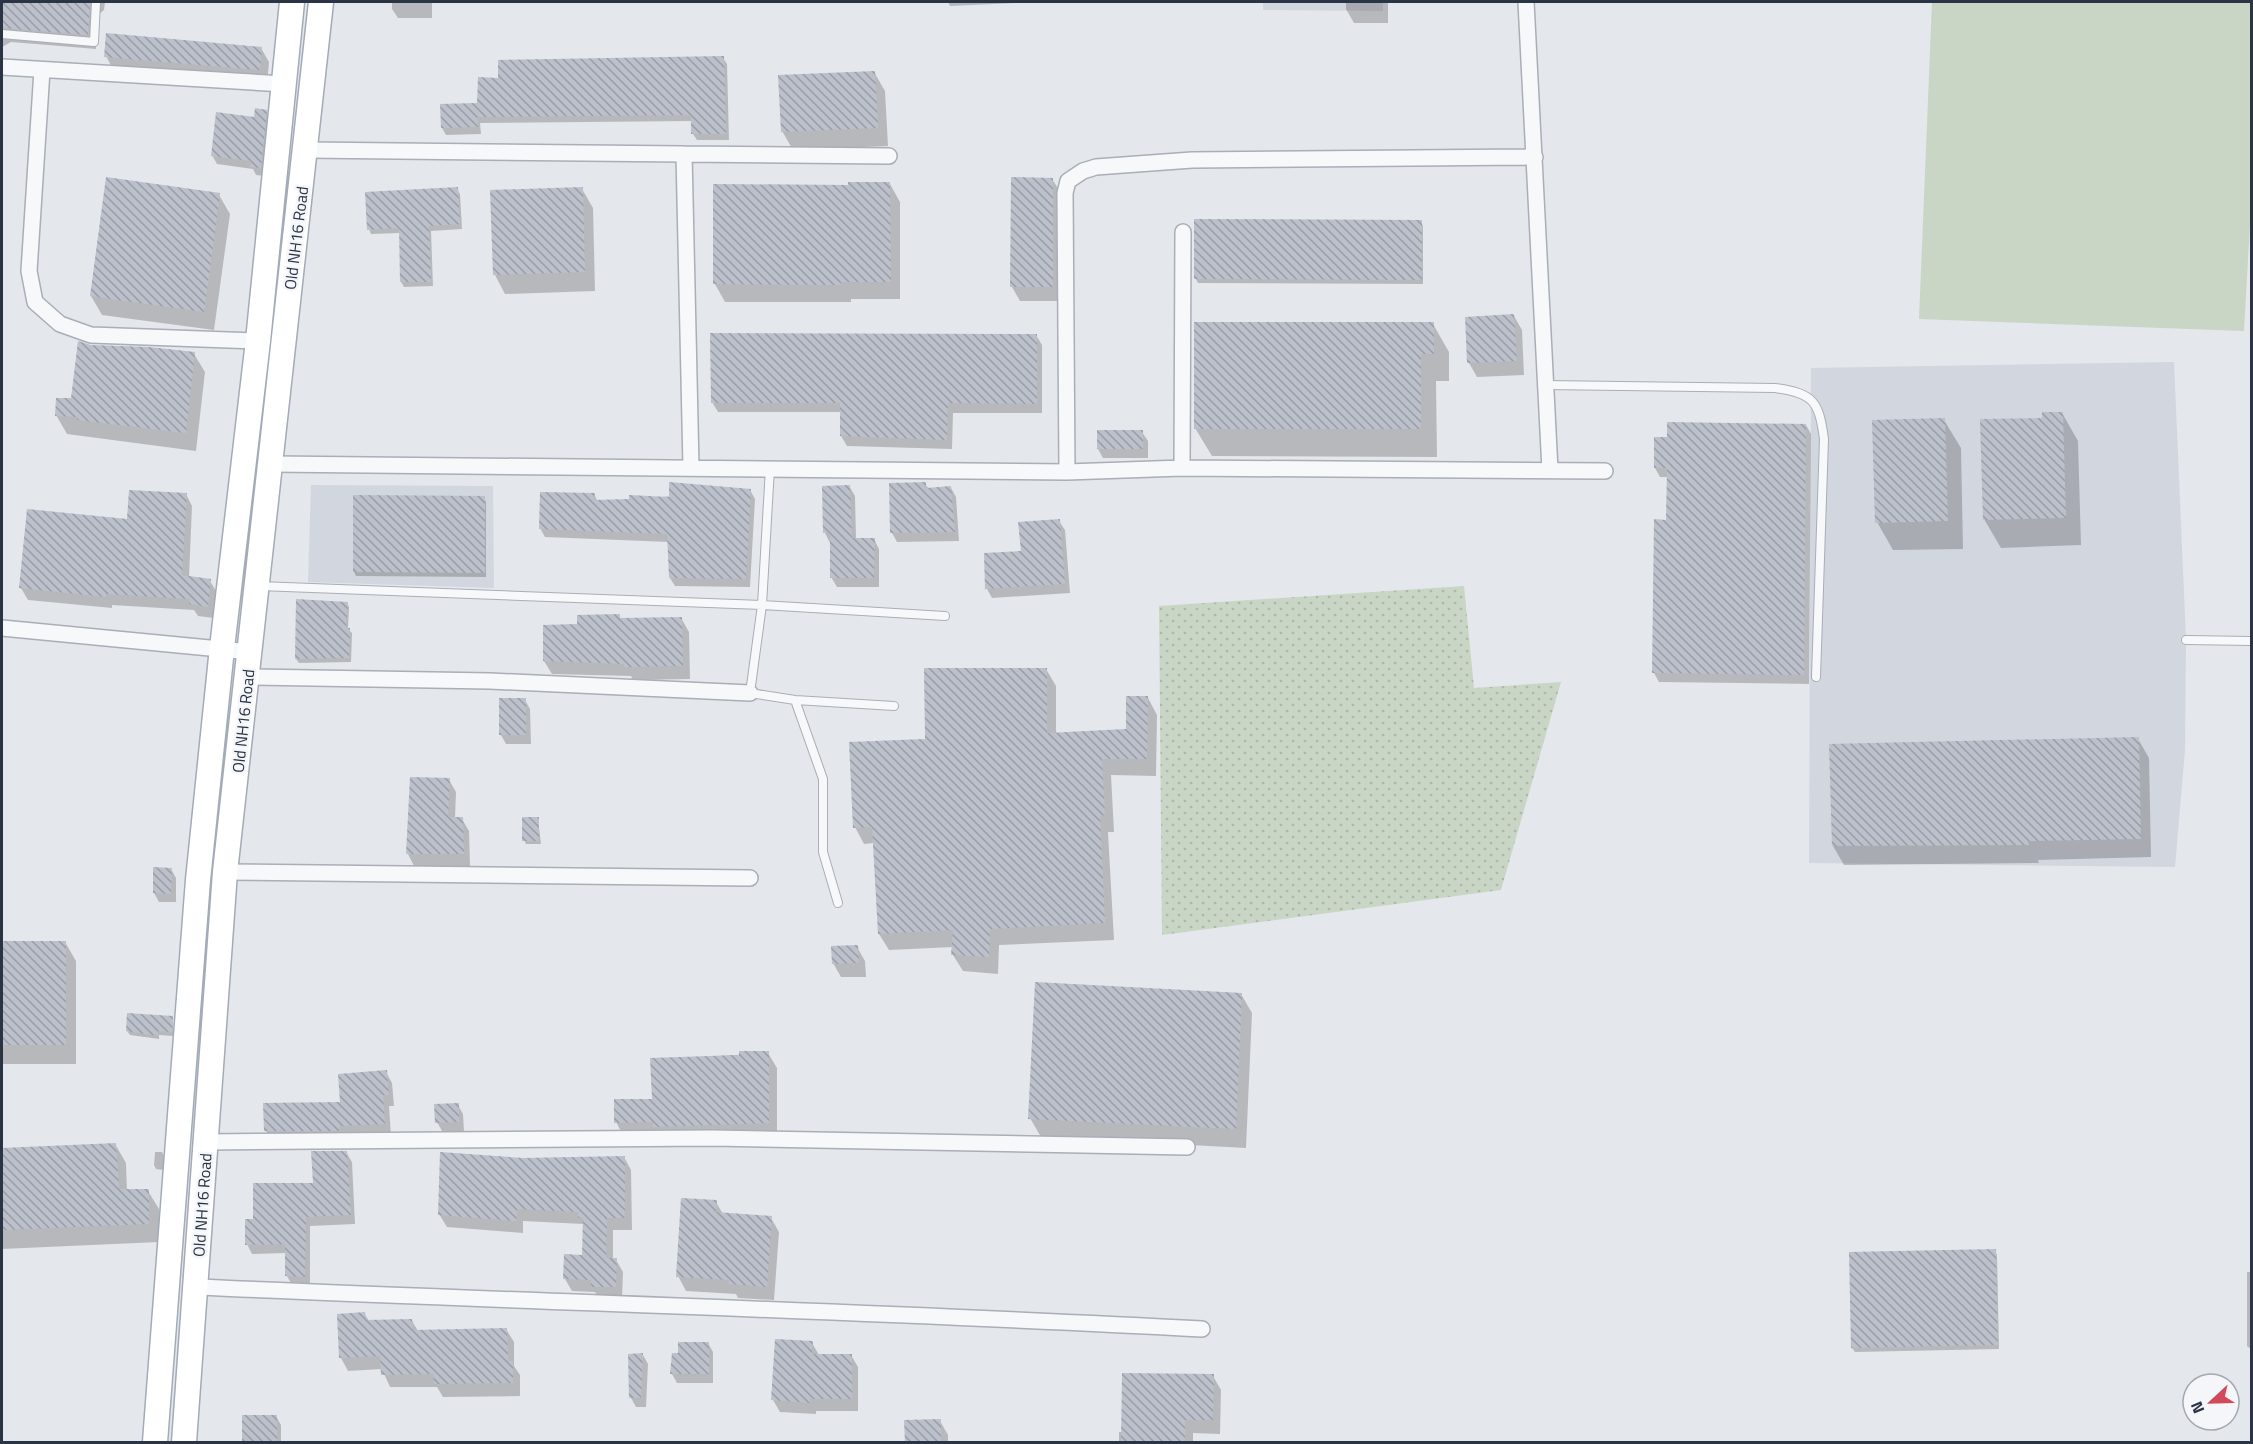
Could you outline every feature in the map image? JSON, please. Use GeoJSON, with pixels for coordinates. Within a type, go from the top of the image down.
{"type":"FeatureCollection","features":[{"type":"Feature","properties":{"kind":"main road","name":"Old NH16 Road"},"geometry":{"type":"LineString","coordinates":[[155,1443],[198,880],[222,648],[258,341],[292,2]]}},
{"type":"Feature","properties":{"kind":"main road","name":"Old NH16 Road"},"geometry":{"type":"LineString","coordinates":[[184,1443],[225,872],[272,464],[321,2]]}},
{"type":"Feature","properties":{"kind":"street"},"geometry":{"type":"LineString","coordinates":[[1526,2],[1550,470]]}},
{"type":"Feature","properties":{"kind":"street"},"geometry":{"type":"LineString","coordinates":[[2,68],[284,84]]}},
{"type":"Feature","properties":{"kind":"street"},"geometry":{"type":"LineString","coordinates":[[42,70],[29,271],[35,302],[60,324],[91,335],[258,341]]}},
{"type":"Feature","properties":{"kind":"street"},"geometry":{"type":"LineString","coordinates":[[306,150],[889,156]]}},
{"type":"Feature","properties":{"kind":"street"},"geometry":{"type":"LineString","coordinates":[[684,154],[691,467]]}},
{"type":"Feature","properties":{"kind":"street"},"geometry":{"type":"LineString","coordinates":[[1067,472],[1065,193],[1068,181],[1075,175],[1096,167],[1192,160],[1535,157]]}},
{"type":"Feature","properties":{"kind":"street"},"geometry":{"type":"LineString","coordinates":[[1182,232],[1182,468]]}},
{"type":"Feature","properties":{"kind":"street"},"geometry":{"type":"LineString","coordinates":[[272,464],[1067,472],[1182,468],[1605,471]]}},
{"type":"Feature","properties":{"kind":"street"},"geometry":{"type":"LineString","coordinates":[[2,628],[250,652]]}},
{"type":"Feature","properties":{"kind":"street"},"geometry":{"type":"LineString","coordinates":[[248,677],[490,681],[750,693]]}},
{"type":"Feature","properties":{"kind":"street"},"geometry":{"type":"LineString","coordinates":[[225,872],[750,878]]}},
{"type":"Feature","properties":{"kind":"street"},"geometry":{"type":"LineString","coordinates":[[206,1142],[713,1138],[1187,1147]]}},
{"type":"Feature","properties":{"kind":"street"},"geometry":{"type":"LineString","coordinates":[[197,1287],[1001,1318],[1202,1329]]}},
{"type":"Feature","properties":{"kind":"lane"},"geometry":{"type":"LineString","coordinates":[[2,34],[94,42],[96,2]]}},
{"type":"Feature","properties":{"kind":"lane"},"geometry":{"type":"LineString","coordinates":[[1545,386],[1775,388],[1798,391],[1814,400],[1821,416],[1824,440],[1816,676]]}},
{"type":"Feature","properties":{"kind":"lane"},"geometry":{"type":"LineString","coordinates":[[770,468],[762,605],[750,693],[795,700],[894,706]]}},
{"type":"Feature","properties":{"kind":"lane"},"geometry":{"type":"LineString","coordinates":[[258,586],[762,605],[945,616]]}},
{"type":"Feature","properties":{"kind":"lane"},"geometry":{"type":"LineString","coordinates":[[2186,640],[2252,641]]}},
{"type":"Feature","properties":{"kind":"lane"},"geometry":{"type":"LineString","coordinates":[[795,700],[823,779],[824,852],[838,903]]}},
{"type":"Feature","properties":{"kind":"shaded area"},"geometry":{"type":"Polygon","coordinates":[[[1263,2],[1383,2],[1383,11],[1263,10],[1263,2]]]}},
{"type":"Feature","properties":{"kind":"shaded area"},"geometry":{"type":"Polygon","coordinates":[[[2174,362],[2186,640],[2185,750],[2175,867],[1809,863],[1811,368],[2174,362]]]}},
{"type":"Feature","properties":{"kind":"shaded area"},"geometry":{"type":"Polygon","coordinates":[[[311,485],[493,486],[494,588],[308,582],[311,485]]]}},
{"type":"Feature","properties":{"kind":"green space"},"geometry":{"type":"Polygon","coordinates":[[[1932,2],[2251,2],[2252,189],[2244,331],[1919,319],[1932,2]]]}},
{"type":"Feature","properties":{"kind":"green space"},"geometry":{"type":"Polygon","coordinates":[[[1464,586],[1474,688],[1561,682],[1501,890],[1162,935],[1159,606],[1464,586]]]}},
{"type":"Feature","properties":{"kind":"building"},"geometry":{"type":"Polygon","coordinates":[[[2,2],[90,2],[88,35],[2,28],[2,2]]]}},
{"type":"Feature","properties":{"kind":"building"},"geometry":{"type":"Polygon","coordinates":[[[106,33],[262,47],[260,70],[104,57],[106,33]]]}},
{"type":"Feature","properties":{"kind":"building"},"geometry":{"type":"Polygon","coordinates":[[[724,56],[726,134],[691,134],[691,115],[477,117],[478,127],[441,128],[440,104],[477,103],[478,77],[498,78],[498,60],[724,56]]]}},
{"type":"Feature","properties":{"kind":"building"},"geometry":{"type":"Polygon","coordinates":[[[875,71],[878,128],[781,132],[778,75],[875,71]]]}},
{"type":"Feature","properties":{"kind":"building"},"geometry":{"type":"Polygon","coordinates":[[[255,108],[267,110],[261,168],[250,167],[251,161],[211,156],[216,112],[254,117],[255,108]]]}},
{"type":"Feature","properties":{"kind":"building"},"geometry":{"type":"Polygon","coordinates":[[[106,177],[220,193],[204,312],[90,296],[106,177]]]}},
{"type":"Feature","properties":{"kind":"building"},"geometry":{"type":"Polygon","coordinates":[[[1011,177],[1053,178],[1053,287],[1010,287],[1011,177]]]}},
{"type":"Feature","properties":{"kind":"building"},"geometry":{"type":"Polygon","coordinates":[[[848,182],[890,182],[891,282],[841,282],[841,285],[713,284],[713,184],[848,185],[848,182]]]}},
{"type":"Feature","properties":{"kind":"building"},"geometry":{"type":"Polygon","coordinates":[[[458,187],[460,224],[429,226],[431,282],[400,282],[399,228],[367,230],[365,192],[458,187]]]}},
{"type":"Feature","properties":{"kind":"building"},"geometry":{"type":"Polygon","coordinates":[[[583,187],[585,272],[493,275],[490,190],[583,187]]]}},
{"type":"Feature","properties":{"kind":"building"},"geometry":{"type":"Polygon","coordinates":[[[1194,219],[1422,220],[1422,280],[1194,279],[1194,219]]]}},
{"type":"Feature","properties":{"kind":"building"},"geometry":{"type":"Polygon","coordinates":[[[1514,314],[1517,361],[1467,363],[1465,317],[1514,314]]]}},
{"type":"Feature","properties":{"kind":"building"},"geometry":{"type":"Polygon","coordinates":[[[1194,322],[1434,322],[1434,354],[1421,354],[1421,429],[1194,429],[1194,322]]]}},
{"type":"Feature","properties":{"kind":"building"},"geometry":{"type":"Polygon","coordinates":[[[710,333],[1037,334],[1037,404],[948,403],[947,440],[840,436],[840,403],[711,403],[710,333]]]}},
{"type":"Feature","properties":{"kind":"building"},"geometry":{"type":"Polygon","coordinates":[[[78,341],[91,345],[149,347],[195,352],[186,433],[77,420],[78,417],[55,416],[56,398],[71,398],[78,341]]]}},
{"type":"Feature","properties":{"kind":"building"},"geometry":{"type":"Polygon","coordinates":[[[2042,412],[2063,412],[2066,518],[1983,520],[1980,419],[2042,418],[2042,412]]]}},
{"type":"Feature","properties":{"kind":"building"},"geometry":{"type":"Polygon","coordinates":[[[1945,418],[1948,521],[1875,523],[1872,420],[1945,418]]]}},
{"type":"Feature","properties":{"kind":"building"},"geometry":{"type":"Polygon","coordinates":[[[1667,422],[1806,424],[1804,675],[1652,673],[1654,519],[1666,520],[1667,468],[1654,468],[1654,437],[1667,437],[1667,422]]]}},
{"type":"Feature","properties":{"kind":"building"},"geometry":{"type":"Polygon","coordinates":[[[1097,430],[1143,430],[1143,449],[1097,449],[1097,430]]]}},
{"type":"Feature","properties":{"kind":"building"},"geometry":{"type":"Polygon","coordinates":[[[669,482],[751,489],[746,579],[669,578],[667,534],[539,529],[540,492],[595,493],[594,500],[629,499],[629,495],[669,497],[669,482]]]}},
{"type":"Feature","properties":{"kind":"building"},"geometry":{"type":"Polygon","coordinates":[[[926,482],[926,488],[951,486],[955,532],[890,533],[889,483],[926,482]]]}},
{"type":"Feature","properties":{"kind":"building"},"geometry":{"type":"Polygon","coordinates":[[[850,485],[852,538],[875,538],[874,578],[830,578],[830,533],[823,533],[822,486],[850,485]]]}},
{"type":"Feature","properties":{"kind":"building"},"geometry":{"type":"Polygon","coordinates":[[[129,490],[187,493],[182,575],[211,579],[208,607],[189,604],[190,599],[106,594],[106,597],[19,588],[27,509],[127,519],[129,490]]]}},
{"type":"Feature","properties":{"kind":"building"},"geometry":{"type":"Polygon","coordinates":[[[353,495],[485,496],[485,573],[353,572],[353,495]]]}},
{"type":"Feature","properties":{"kind":"building"},"geometry":{"type":"Polygon","coordinates":[[[1060,519],[1065,584],[985,589],[984,553],[1021,551],[1018,522],[1060,519]]]}},
{"type":"Feature","properties":{"kind":"building"},"geometry":{"type":"Polygon","coordinates":[[[296,599],[348,602],[346,628],[350,628],[349,658],[295,659],[296,599]]]}},
{"type":"Feature","properties":{"kind":"building"},"geometry":{"type":"Polygon","coordinates":[[[620,614],[620,618],[682,617],[683,666],[624,667],[624,664],[543,661],[543,625],[577,624],[577,615],[620,614]]]}},
{"type":"Feature","properties":{"kind":"building"},"geometry":{"type":"Polygon","coordinates":[[[924,668],[1047,668],[1047,733],[1126,729],[1126,696],[1148,696],[1147,759],[1102,759],[1105,815],[1100,816],[1105,923],[990,929],[989,957],[951,955],[953,930],[878,934],[872,827],[853,828],[849,742],[925,739],[924,668]]]}},
{"type":"Feature","properties":{"kind":"building"},"geometry":{"type":"Polygon","coordinates":[[[499,698],[526,698],[526,735],[499,735],[499,698]]]}},
{"type":"Feature","properties":{"kind":"building"},"geometry":{"type":"Polygon","coordinates":[[[2139,737],[2141,839],[2028,841],[2029,845],[1832,846],[1829,744],[2139,737]]]}},
{"type":"Feature","properties":{"kind":"building"},"geometry":{"type":"Polygon","coordinates":[[[410,777],[450,778],[448,817],[463,817],[464,854],[406,854],[410,777]]]}},
{"type":"Feature","properties":{"kind":"building"},"geometry":{"type":"Polygon","coordinates":[[[522,817],[539,817],[539,841],[522,841],[522,817]]]}},
{"type":"Feature","properties":{"kind":"building"},"geometry":{"type":"Polygon","coordinates":[[[153,867],[172,868],[171,894],[153,893],[153,867]]]}},
{"type":"Feature","properties":{"kind":"building"},"geometry":{"type":"Polygon","coordinates":[[[2,941],[66,941],[66,1045],[2,1045],[2,941]]]}},
{"type":"Feature","properties":{"kind":"building"},"geometry":{"type":"Polygon","coordinates":[[[858,945],[859,963],[832,964],[831,946],[858,945]]]}},
{"type":"Feature","properties":{"kind":"building"},"geometry":{"type":"Polygon","coordinates":[[[1035,982],[1242,993],[1236,1129],[1028,1119],[1035,982]]]}},
{"type":"Feature","properties":{"kind":"building"},"geometry":{"type":"Polygon","coordinates":[[[127,1013],[173,1016],[172,1032],[158,1031],[158,1036],[126,1031],[127,1013]]]}},
{"type":"Feature","properties":{"kind":"building"},"geometry":{"type":"Polygon","coordinates":[[[739,1051],[769,1051],[769,1123],[653,1127],[653,1122],[614,1123],[614,1099],[652,1099],[650,1058],[739,1055],[739,1051]]]}},
{"type":"Feature","properties":{"kind":"building"},"geometry":{"type":"Polygon","coordinates":[[[387,1070],[389,1095],[383,1095],[385,1124],[339,1126],[339,1131],[264,1131],[263,1103],[340,1102],[338,1074],[387,1070]]]}},
{"type":"Feature","properties":{"kind":"building"},"geometry":{"type":"Polygon","coordinates":[[[459,1103],[459,1122],[435,1123],[434,1104],[459,1103]]]}},
{"type":"Feature","properties":{"kind":"building"},"geometry":{"type":"Polygon","coordinates":[[[116,1143],[119,1189],[149,1189],[149,1224],[2,1230],[2,1148],[116,1143]]]}},
{"type":"Feature","properties":{"kind":"building"},"geometry":{"type":"Polygon","coordinates":[[[311,1151],[347,1151],[351,1215],[306,1217],[305,1277],[285,1276],[285,1244],[245,1245],[245,1219],[253,1219],[253,1183],[313,1183],[311,1151]]]}},
{"type":"Feature","properties":{"kind":"building"},"geometry":{"type":"Polygon","coordinates":[[[440,1152],[523,1158],[625,1156],[625,1218],[607,1218],[606,1258],[617,1258],[616,1287],[591,1287],[591,1280],[563,1279],[564,1254],[582,1255],[583,1218],[578,1218],[578,1212],[517,1209],[516,1221],[438,1215],[440,1152]]]}},
{"type":"Feature","properties":{"kind":"building"},"geometry":{"type":"Polygon","coordinates":[[[681,1198],[717,1200],[716,1212],[772,1216],[767,1287],[729,1284],[729,1280],[676,1277],[681,1198]]]}},
{"type":"Feature","properties":{"kind":"building"},"geometry":{"type":"Polygon","coordinates":[[[1996,1249],[1998,1345],[1851,1348],[1849,1252],[1996,1249]]]}},
{"type":"Feature","properties":{"kind":"building"},"geometry":{"type":"Polygon","coordinates":[[[365,1312],[366,1320],[412,1319],[413,1330],[507,1328],[508,1361],[513,1361],[513,1383],[434,1384],[433,1374],[381,1375],[380,1356],[339,1358],[337,1314],[365,1312]]]}},
{"type":"Feature","properties":{"kind":"building"},"geometry":{"type":"Polygon","coordinates":[[[775,1339],[813,1341],[812,1354],[852,1354],[852,1399],[810,1399],[810,1403],[771,1400],[775,1339]]]}},
{"type":"Feature","properties":{"kind":"building"},"geometry":{"type":"Polygon","coordinates":[[[678,1342],[709,1342],[709,1374],[670,1374],[672,1353],[678,1353],[678,1342]]]}},
{"type":"Feature","properties":{"kind":"building"},"geometry":{"type":"Polygon","coordinates":[[[643,1353],[641,1398],[629,1398],[628,1354],[643,1353]]]}},
{"type":"Feature","properties":{"kind":"building"},"geometry":{"type":"Polygon","coordinates":[[[1122,1373],[1214,1374],[1213,1420],[1185,1420],[1185,1443],[1121,1443],[1122,1373]]]}},
{"type":"Feature","properties":{"kind":"building"},"geometry":{"type":"Polygon","coordinates":[[[242,1415],[277,1415],[277,1443],[242,1443],[242,1415]]]}},
{"type":"Feature","properties":{"kind":"building"},"geometry":{"type":"Polygon","coordinates":[[[941,1419],[941,1443],[905,1443],[904,1420],[941,1419]]]}}]}
